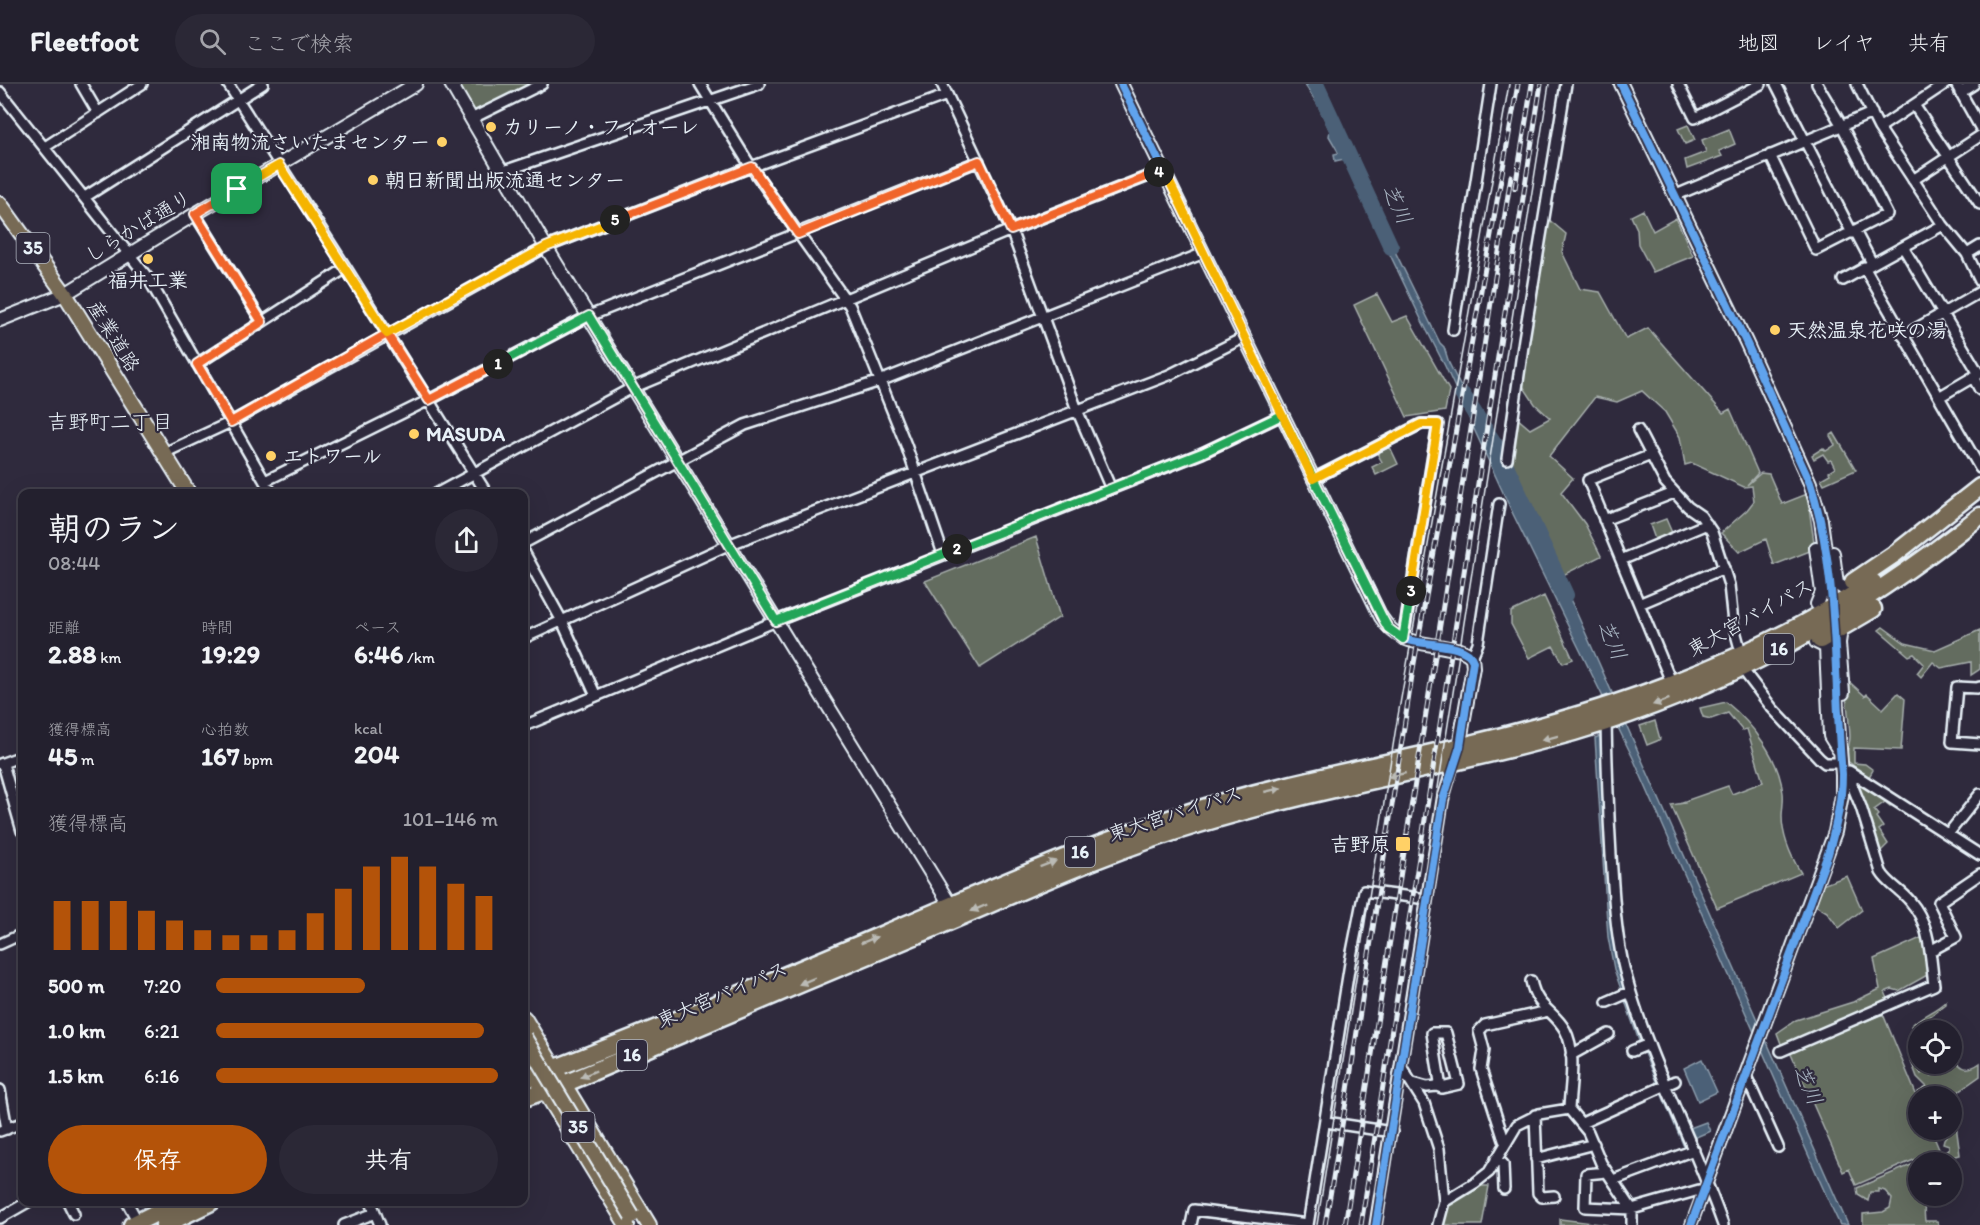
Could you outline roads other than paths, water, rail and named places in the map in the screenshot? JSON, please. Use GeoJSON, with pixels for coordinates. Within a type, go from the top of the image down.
{"type":"FeatureCollection","features":[{"type":"Feature","properties":{"kind":"highway","name":"東大宮バイパス"},"geometry":{"type":"LineString","coordinates":[[1683,684],[1739,645],[1844,588],[1896,553],[1980,487]]}},
{"type":"Feature","properties":{"kind":"highway","name":"東大宮バイパス"},"geometry":{"type":"LineString","coordinates":[[529,1078],[954,911],[1032,886],[1136,844],[1200,824],[1628,707],[1683,684],[1781,634],[1858,591],[1934,540],[1980,503]]}},
{"type":"Feature","properties":{"kind":"highway","name":"東大宮バイパス"},"geometry":{"type":"LineString","coordinates":[[1683,684],[1750,664],[1829,623],[1907,573],[1980,516]]}},
{"type":"Feature","properties":{"kind":"highway","name":"東大宮バイパス"},"geometry":{"type":"LineString","coordinates":[[1683,684],[1746,674],[1816,642],[1841,629],[1914,582],[1980,531]]}},
{"type":"Feature","properties":{"kind":"highway","name":"東大宮バイパス"},"geometry":{"type":"LineString","coordinates":[[528,1097],[564,1084],[954,911]]}},
{"type":"Feature","properties":{"kind":"highway"},"geometry":{"type":"LineString","coordinates":[[137,1224],[171,1206]]}},
{"type":"Feature","properties":{"kind":"highway"},"geometry":{"type":"LineString","coordinates":[[164,1225],[204,1206]]}},
{"type":"Feature","properties":{"kind":"main road","name":"産業道路"},"geometry":{"type":"LineString","coordinates":[[0,204],[65,294],[186,489]]}},
{"type":"Feature","properties":{"kind":"main road","name":"35"},"geometry":{"type":"LineString","coordinates":[[528,1025],[649,1225]]}},
{"type":"Feature","properties":{"kind":"main road","name":"35"},"geometry":{"type":"LineString","coordinates":[[528,1044],[633,1222]]}},
{"type":"Feature","properties":{"kind":"main road","name":"35"},"geometry":{"type":"LineString","coordinates":[[529,1078],[544,1091],[633,1222]]}},
{"type":"Feature","properties":{"kind":"street"},"geometry":{"type":"LineString","coordinates":[[0,87],[5,84]]}},
{"type":"Feature","properties":{"kind":"street"},"geometry":{"type":"LineString","coordinates":[[81,84],[98,113]]}},
{"type":"Feature","properties":{"kind":"street"},"geometry":{"type":"LineString","coordinates":[[45,147],[142,84]]}},
{"type":"Feature","properties":{"kind":"street"},"geometry":{"type":"LineString","coordinates":[[228,84],[484,489]]}},
{"type":"Feature","properties":{"kind":"street"},"geometry":{"type":"LineString","coordinates":[[85,197],[263,84]]}},
{"type":"Feature","properties":{"kind":"street","name":"しらかば通り"},"geometry":{"type":"LineString","coordinates":[[0,320],[65,294],[195,214],[416,84]]}},
{"type":"Feature","properties":{"kind":"street"},"geometry":{"type":"LineString","coordinates":[[451,84],[546,247],[954,911]]}},
{"type":"Feature","properties":{"kind":"street"},"geometry":{"type":"LineString","coordinates":[[471,119],[542,84]]}},
{"type":"Feature","properties":{"kind":"street"},"geometry":{"type":"LineString","coordinates":[[700,84],[752,167],[846,299],[915,472],[943,554]]}},
{"type":"Feature","properties":{"kind":"street"},"geometry":{"type":"LineString","coordinates":[[501,172],[759,84]]}},
{"type":"Feature","properties":{"kind":"street"},"geometry":{"type":"LineString","coordinates":[[942,84],[1011,230],[1077,410],[1111,489]]}},
{"type":"Feature","properties":{"kind":"street"},"geometry":{"type":"LineString","coordinates":[[1121,84],[1388,628],[1403,639],[1463,650],[1472,657]]}},
{"type":"Feature","properties":{"kind":"street"},"geometry":{"type":"LineString","coordinates":[[1453,330],[1491,84]]}},
{"type":"Feature","properties":{"kind":"street"},"geometry":{"type":"LineString","coordinates":[[1507,459],[1524,339],[1566,84]]}},
{"type":"Feature","properties":{"kind":"street"},"geometry":{"type":"LineString","coordinates":[[1621,84],[1746,342],[1793,445],[1816,500],[1827,565]]}},
{"type":"Feature","properties":{"kind":"street"},"geometry":{"type":"LineString","coordinates":[[1678,84],[1695,118],[1761,84]]}},
{"type":"Feature","properties":{"kind":"street"},"geometry":{"type":"LineString","coordinates":[[1776,84],[1854,232],[1903,336],[1980,468]]}},
{"type":"Feature","properties":{"kind":"street"},"geometry":{"type":"LineString","coordinates":[[1770,155],[1816,250],[1887,214],[1842,126],[1817,84]]}},
{"type":"Feature","properties":{"kind":"street"},"geometry":{"type":"LineString","coordinates":[[1857,84],[1880,128],[1912,180],[1943,225],[1967,254],[1980,281]]}},
{"type":"Feature","properties":{"kind":"street"},"geometry":{"type":"LineString","coordinates":[[1880,128],[1945,84]]}},
{"type":"Feature","properties":{"kind":"street"},"geometry":{"type":"LineString","coordinates":[[1974,84],[1958,88],[1980,127]]}},
{"type":"Feature","properties":{"kind":"street"},"geometry":{"type":"LineString","coordinates":[[0,92],[148,278],[269,489]]}},
{"type":"Feature","properties":{"kind":"street"},"geometry":{"type":"LineString","coordinates":[[164,453],[231,422],[546,247],[947,95]]}},
{"type":"Feature","properties":{"kind":"street"},"geometry":{"type":"LineString","coordinates":[[1914,105],[1980,204]]}},
{"type":"Feature","properties":{"kind":"street"},"geometry":{"type":"LineString","coordinates":[[1674,196],[1872,113]]}},
{"type":"Feature","properties":{"kind":"street"},"geometry":{"type":"LineString","coordinates":[[1912,180],[1980,136]]}},
{"type":"Feature","properties":{"kind":"street"},"geometry":{"type":"LineString","coordinates":[[265,481],[429,400],[589,316],[979,161]]}},
{"type":"Feature","properties":{"kind":"street"},"geometry":{"type":"LineString","coordinates":[[445,489],[632,388],[1011,230],[1164,170]]}},
{"type":"Feature","properties":{"kind":"street"},"geometry":{"type":"LineString","coordinates":[[195,214],[262,322]]}},
{"type":"Feature","properties":{"kind":"street"},"geometry":{"type":"LineString","coordinates":[[1843,280],[1943,225]]}},
{"type":"Feature","properties":{"kind":"street"},"geometry":{"type":"LineString","coordinates":[[1967,254],[1980,246]]}},
{"type":"Feature","properties":{"kind":"street"},"geometry":{"type":"LineString","coordinates":[[1903,247],[1977,375],[1980,390]]}},
{"type":"Feature","properties":{"kind":"street"},"geometry":{"type":"LineString","coordinates":[[528,541],[745,425],[880,381],[1204,253]]}},
{"type":"Feature","properties":{"kind":"street"},"geometry":{"type":"LineString","coordinates":[[197,364],[346,268]]}},
{"type":"Feature","properties":{"kind":"street"},"geometry":{"type":"LineString","coordinates":[[1903,336],[1980,292]]}},
{"type":"Feature","properties":{"kind":"street"},"geometry":{"type":"LineString","coordinates":[[528,636],[728,545],[1169,375],[1245,336]]}},
{"type":"Feature","properties":{"kind":"street"},"geometry":{"type":"LineString","coordinates":[[1939,397],[1977,375]]}},
{"type":"Feature","properties":{"kind":"street"},"geometry":{"type":"LineString","coordinates":[[528,724],[776,621],[1202,453],[1282,415]]}},
{"type":"Feature","properties":{"kind":"street"},"geometry":{"type":"LineString","coordinates":[[1313,479],[1421,424],[1438,424],[1403,639]]}},
{"type":"Feature","properties":{"kind":"street"},"geometry":{"type":"LineString","coordinates":[[1638,430],[1665,482],[1688,507],[1701,516],[1712,532],[1729,585],[1733,623],[1739,645]]}},
{"type":"Feature","properties":{"kind":"street"},"geometry":{"type":"LineString","coordinates":[[1793,445],[1820,488],[1827,514],[1837,584],[1844,588]]}},
{"type":"Feature","properties":{"kind":"street"},"geometry":{"type":"LineString","coordinates":[[1793,445],[1807,484],[1811,507],[1822,592],[1817,604]]}},
{"type":"Feature","properties":{"kind":"street"},"geometry":{"type":"LineString","coordinates":[[1651,455],[1588,480],[1639,603],[1683,684]]}},
{"type":"Feature","properties":{"kind":"street"},"geometry":{"type":"LineString","coordinates":[[1604,520],[1674,492]]}},
{"type":"Feature","properties":{"kind":"street"},"geometry":{"type":"LineString","coordinates":[[1376,1225],[1443,800],[1457,755],[1473,667],[1472,657],[1478,643],[1499,504]]}},
{"type":"Feature","properties":{"kind":"street"},"geometry":{"type":"LineString","coordinates":[[1621,560],[1707,524]]}},
{"type":"Feature","properties":{"kind":"street"},"geometry":{"type":"LineString","coordinates":[[528,559],[562,621],[596,696]]}},
{"type":"Feature","properties":{"kind":"street"},"geometry":{"type":"LineString","coordinates":[[1639,603],[1724,568]]}},
{"type":"Feature","properties":{"kind":"street"},"geometry":{"type":"LineString","coordinates":[[1691,1225],[1835,832],[1842,795],[1846,733],[1839,643],[1841,629]]}},
{"type":"Feature","properties":{"kind":"street"},"geometry":{"type":"LineString","coordinates":[[1781,1051],[1934,985],[1925,923],[1903,894],[1885,879],[1881,872],[1861,807],[1830,736],[1826,647],[1816,642]]}},
{"type":"Feature","properties":{"kind":"street"},"geometry":{"type":"LineString","coordinates":[[1746,674],[1772,708],[1825,764],[1844,764],[1980,855]]}},
{"type":"Feature","properties":{"kind":"street"},"geometry":{"type":"LineString","coordinates":[[1835,682],[1844,764]]}},
{"type":"Feature","properties":{"kind":"street"},"geometry":{"type":"LineString","coordinates":[[1980,687],[1957,687],[1952,742],[1980,744]]}},
{"type":"Feature","properties":{"kind":"street"},"geometry":{"type":"LineString","coordinates":[[1603,715],[1612,884],[1622,961],[1630,992],[1649,1044],[1694,1150],[1705,1186],[1723,1225]]}},
{"type":"Feature","properties":{"kind":"street"},"geometry":{"type":"LineString","coordinates":[[18,758],[2,764],[18,818]]}},
{"type":"Feature","properties":{"kind":"street"},"geometry":{"type":"LineString","coordinates":[[1948,834],[1980,794]]}},
{"type":"Feature","properties":{"kind":"street"},"geometry":{"type":"LineString","coordinates":[[1930,951],[1956,937],[1939,902],[1980,874]]}},
{"type":"Feature","properties":{"kind":"street"},"geometry":{"type":"LineString","coordinates":[[1191,1225],[1194,1210],[1308,1225],[1351,957],[1364,891],[1427,899]]}},
{"type":"Feature","properties":{"kind":"street"},"geometry":{"type":"LineString","coordinates":[[0,944],[18,936]]}},
{"type":"Feature","properties":{"kind":"street"},"geometry":{"type":"LineString","coordinates":[[1531,981],[1534,994],[1566,1031],[1571,1055],[1569,1109],[1582,1124],[1594,1144],[1601,1163],[1632,1209],[1632,1225]]}},
{"type":"Feature","properties":{"kind":"street"},"geometry":{"type":"LineString","coordinates":[[1608,1002],[1619,995],[1630,992]]}},
{"type":"Feature","properties":{"kind":"street"},"geometry":{"type":"LineString","coordinates":[[1507,1142],[1504,1140],[1481,1069],[1484,1050],[1479,1031],[1485,1025],[1548,1011]]}},
{"type":"Feature","properties":{"kind":"street"},"geometry":{"type":"LineString","coordinates":[[1413,1083],[1442,1088],[1459,1084],[1446,1033],[1432,1033],[1440,1082],[1437,1086]]}},
{"type":"Feature","properties":{"kind":"street"},"geometry":{"type":"LineString","coordinates":[[1571,1055],[1609,1035]]}},
{"type":"Feature","properties":{"kind":"street"},"geometry":{"type":"LineString","coordinates":[[1635,1050],[1649,1044]]}},
{"type":"Feature","properties":{"kind":"street"},"geometry":{"type":"LineString","coordinates":[[1402,1068],[1424,1103],[1439,1149],[1444,1202],[1438,1225]]}},
{"type":"Feature","properties":{"kind":"street"},"geometry":{"type":"LineString","coordinates":[[1746,1076],[1778,1146]]}},
{"type":"Feature","properties":{"kind":"street"},"geometry":{"type":"LineString","coordinates":[[1582,1124],[1675,1081]]}},
{"type":"Feature","properties":{"kind":"street"},"geometry":{"type":"LineString","coordinates":[[0,1090],[4,1130]]}},
{"type":"Feature","properties":{"kind":"street"},"geometry":{"type":"LineString","coordinates":[[1444,1202],[1475,1184],[1489,1172],[1516,1125],[1551,1111],[1569,1109]]}},
{"type":"Feature","properties":{"kind":"street"},"geometry":{"type":"LineString","coordinates":[[1536,1116],[1538,1193],[1542,1197],[1554,1196]]}},
{"type":"Feature","properties":{"kind":"street"},"geometry":{"type":"LineString","coordinates":[[1326,1122],[1392,1132]]}},
{"type":"Feature","properties":{"kind":"street"},"geometry":{"type":"LineString","coordinates":[[1536,1159],[1594,1144]]}},
{"type":"Feature","properties":{"kind":"street"},"geometry":{"type":"LineString","coordinates":[[1694,1150],[1610,1176],[1586,1174],[1585,1207],[1632,1209],[1699,1191],[1705,1186]]}},
{"type":"Feature","properties":{"kind":"street"},"geometry":{"type":"LineString","coordinates":[[1496,1160],[1503,1164],[1504,1189]]}},
{"type":"Feature","properties":{"kind":"street"},"geometry":{"type":"LineString","coordinates":[[0,1218],[21,1206]]}},
{"type":"Feature","properties":{"kind":"street"},"geometry":{"type":"LineString","coordinates":[[70,1206],[74,1214]]}},
{"type":"Feature","properties":{"kind":"street"},"geometry":{"type":"LineString","coordinates":[[129,1206],[137,1224]]}},
{"type":"Feature","properties":{"kind":"street"},"geometry":{"type":"LineString","coordinates":[[372,1206],[380,1225]]}},
{"type":"Feature","properties":{"kind":"street"},"geometry":{"type":"LineString","coordinates":[[344,1225],[375,1213]]}},
{"type":"Feature","properties":{"kind":"water"},"geometry":{"type":"Polygon","coordinates":[[[1311,84],[1380,226],[1383,227],[1444,347],[1449,363],[1508,483],[1574,607],[1848,1225],[1840,1225],[1830,1204],[1633,758],[1512,512],[1445,366],[1344,159],[1335,161],[1334,154],[1339,153],[1329,136],[1330,131],[1317,103],[1305,85],[1311,84]]]}},
{"type":"Feature","properties":{"kind":"water"},"geometry":{"type":"Polygon","coordinates":[[[1600,736],[1606,852],[1617,961],[1625,989],[1689,1147],[1685,1149],[1640,1044],[1614,969],[1608,937],[1595,738],[1600,736]]]}},
{"type":"Feature","properties":{"kind":"water"},"geometry":{"type":"Polygon","coordinates":[[[1702,1059],[1717,1092],[1698,1101],[1684,1068],[1702,1059]]]}},
{"type":"Feature","properties":{"kind":"water"},"geometry":{"type":"Polygon","coordinates":[[[1706,1122],[1710,1131],[1694,1138],[1690,1128],[1706,1122]]]}},
{"type":"Feature","properties":{"kind":"waterway","name":"芝川"},"geometry":{"type":"LineString","coordinates":[[1316,84],[1391,247]]}},
{"type":"Feature","properties":{"kind":"waterway","name":"芝川"},"geometry":{"type":"LineString","coordinates":[[1462,394],[1500,452],[1566,595]]}},
{"type":"Feature","properties":{"kind":"tunnel"},"geometry":{"type":"LineString","coordinates":[[1827,565],[1832,614]]}},
{"type":"Feature","properties":{"kind":"tunnel"},"geometry":{"type":"LineString","coordinates":[[1833,632],[1835,682]]}},
{"type":"Feature","properties":{"kind":"tram line"},"geometry":{"type":"LineString","coordinates":[[1317,1225],[1396,727],[1509,84]]}},
{"type":"Feature","properties":{"kind":"tram line"},"geometry":{"type":"LineString","coordinates":[[1369,1225],[1549,84]]}},
{"type":"Feature","properties":{"kind":"railway"},"geometry":{"type":"LineString","coordinates":[[1325,1225],[1413,669],[1518,84]]}},
{"type":"Feature","properties":{"kind":"railway"},"geometry":{"type":"LineString","coordinates":[[1515,188],[1532,84]]}},
{"type":"Feature","properties":{"kind":"railway"},"geometry":{"type":"LineString","coordinates":[[1361,1225],[1541,84]]}},
{"type":"Feature","properties":{"kind":"railway"},"geometry":{"type":"LineString","coordinates":[[1345,1225],[1511,176]]}},
{"type":"Feature","properties":{"kind":"place","name":"カリーノ・フィオーレ"},"geometry":{"type":"Point","coordinates":[491,127]}},
{"type":"Feature","properties":{"kind":"place","name":"湘南物流さいたまセンター"},"geometry":{"type":"Point","coordinates":[442,142]}},
{"type":"Feature","properties":{"kind":"place","name":"朝日新聞出版流通センター"},"geometry":{"type":"Point","coordinates":[373,180]}},
{"type":"Feature","properties":{"kind":"place","name":"福井工業"},"geometry":{"type":"Point","coordinates":[148,259]}},
{"type":"Feature","properties":{"kind":"place","name":"天然温泉花咲の湯"},"geometry":{"type":"Point","coordinates":[1775,330]}},
{"type":"Feature","properties":{"kind":"place","name":"MASUDA"},"geometry":{"type":"Point","coordinates":[414,434]}},
{"type":"Feature","properties":{"kind":"place","name":"エトワール"},"geometry":{"type":"Point","coordinates":[271,456]}},
{"type":"Feature","properties":{"kind":"place","name":"吉野原"},"geometry":{"type":"Point","coordinates":[1403,844]}},
{"type":"Feature","properties":{"kind":"district","name":"吉野町二丁目"},"geometry":{"type":"Point","coordinates":[110,422]}}]}
